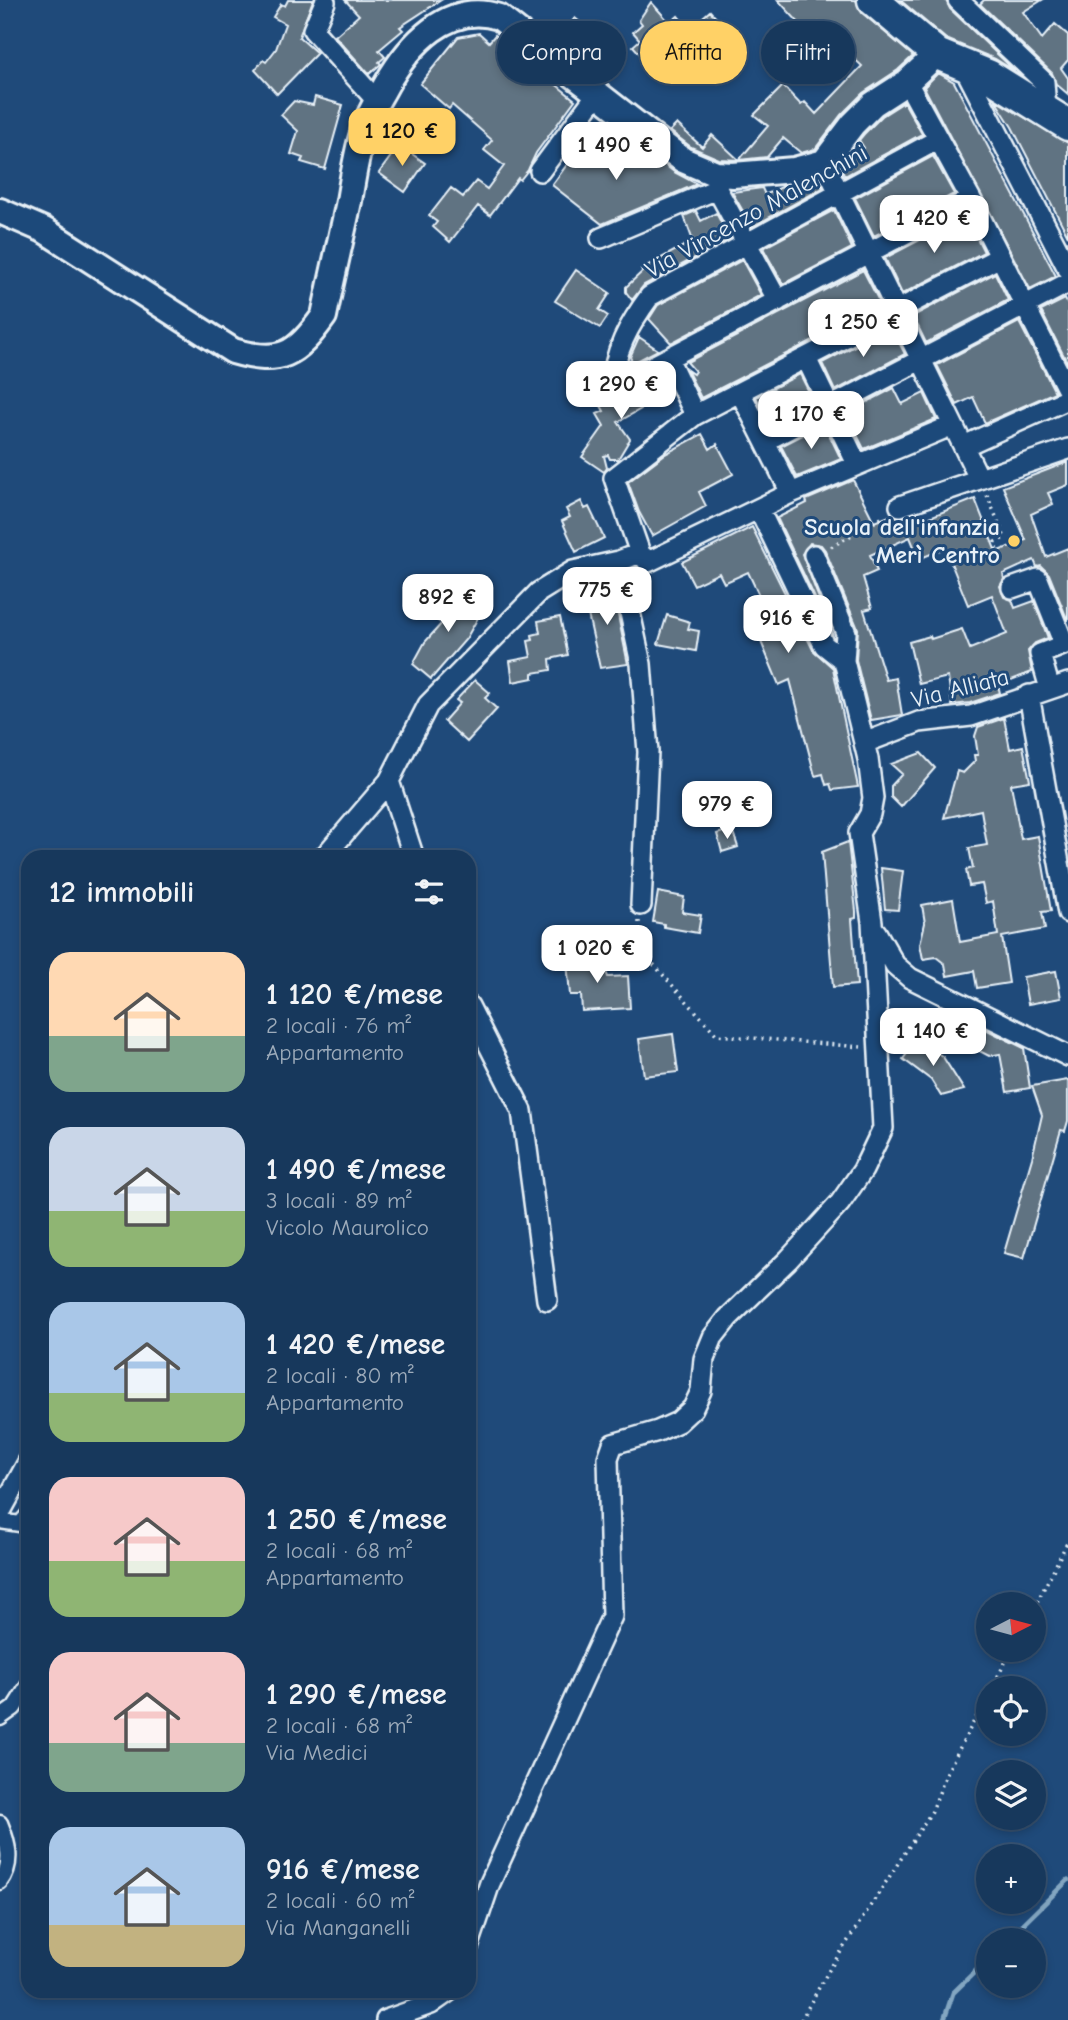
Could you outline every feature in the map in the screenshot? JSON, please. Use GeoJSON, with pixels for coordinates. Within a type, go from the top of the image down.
{"type":"FeatureCollection","features":[{"type":"Feature","properties":{"kind":"main road"},"geometry":{"type":"LineString","coordinates":[[873,0],[950,60],[988,75],[1057,117]]}},
{"type":"Feature","properties":{"kind":"street"},"geometry":{"type":"LineString","coordinates":[[958,0],[1044,82],[1057,117]]}},
{"type":"Feature","properties":{"kind":"street"},"geometry":{"type":"LineString","coordinates":[[325,2],[313,30],[377,102]]}},
{"type":"Feature","properties":{"kind":"street"},"geometry":{"type":"LineString","coordinates":[[0,211],[44,230],[233,351],[258,358],[279,357],[293,351],[307,340],[324,316],[363,131],[400,61],[431,24],[454,11],[487,5],[683,160],[716,181],[778,301]]}},
{"type":"Feature","properties":{"kind":"street"},"geometry":{"type":"LineString","coordinates":[[601,238],[716,181],[794,170],[824,162],[873,103],[950,60],[1068,269]]}},
{"type":"Feature","properties":{"kind":"street"},"geometry":{"type":"LineString","coordinates":[[907,82],[971,199],[1068,391]]}},
{"type":"Feature","properties":{"kind":"street"},"geometry":{"type":"LineString","coordinates":[[540,171],[598,93]]}},
{"type":"Feature","properties":{"kind":"street","name":"Via Vincenzo Malenchini"},"geometry":{"type":"LineString","coordinates":[[668,358],[613,387],[613,368],[633,319],[650,296],[937,140]]}},
{"type":"Feature","properties":{"kind":"street"},"geometry":{"type":"LineString","coordinates":[[824,162],[979,478]]}},
{"type":"Feature","properties":{"kind":"street"},"geometry":{"type":"LineString","coordinates":[[695,415],[668,358],[971,199]]}},
{"type":"Feature","properties":{"kind":"street"},"geometry":{"type":"LineString","coordinates":[[953,425],[791,493],[648,562],[640,553],[614,478],[695,415],[1000,257]]}},
{"type":"Feature","properties":{"kind":"street"},"geometry":{"type":"LineString","coordinates":[[765,441],[1068,283]]}},
{"type":"Feature","properties":{"kind":"street"},"geometry":{"type":"LineString","coordinates":[[806,358],[857,464]]}},
{"type":"Feature","properties":{"kind":"street"},"geometry":{"type":"LineString","coordinates":[[740,392],[791,493]]}},
{"type":"Feature","properties":{"kind":"street"},"geometry":{"type":"LineString","coordinates":[[964,446],[1068,399]]}},
{"type":"Feature","properties":{"kind":"street"},"geometry":{"type":"LineString","coordinates":[[901,506],[1068,449]]}},
{"type":"Feature","properties":{"kind":"street"},"geometry":{"type":"LineString","coordinates":[[759,509],[824,645],[844,661]]}},
{"type":"Feature","properties":{"kind":"street"},"geometry":{"type":"LineString","coordinates":[[330,850],[389,781],[428,705],[539,592],[573,571],[620,561],[640,553]]}},
{"type":"Feature","properties":{"kind":"street"},"geometry":{"type":"LineString","coordinates":[[476,1924],[490,1883],[612,1616],[608,1458],[613,1444],[658,1431],[678,1422],[693,1408],[701,1391],[704,1359],[713,1337],[728,1318],[788,1260],[831,1213],[863,1170],[883,1128],[872,922],[859,833],[870,814],[873,798],[864,743],[844,661],[846,633],[814,555]]}},
{"type":"Feature","properties":{"kind":"street"},"geometry":{"type":"LineString","coordinates":[[620,561],[641,664],[648,751],[641,905]]}},
{"type":"Feature","properties":{"kind":"street"},"geometry":{"type":"LineString","coordinates":[[1012,588],[1038,579],[1066,643],[1041,654],[1059,686]]}},
{"type":"Feature","properties":{"kind":"street","name":"Via Alliata"},"geometry":{"type":"LineString","coordinates":[[864,743],[919,722],[971,716],[1059,686]]}},
{"type":"Feature","properties":{"kind":"street"},"geometry":{"type":"LineString","coordinates":[[1029,695],[1068,913]]}},
{"type":"Feature","properties":{"kind":"street"},"geometry":{"type":"LineString","coordinates":[[389,781],[411,850]]}},
{"type":"Feature","properties":{"kind":"street"},"geometry":{"type":"LineString","coordinates":[[872,922],[882,947],[895,965],[910,978],[1068,1056]]}},
{"type":"Feature","properties":{"kind":"street"},"geometry":{"type":"LineString","coordinates":[[476,1020],[522,1111],[547,1300]]}},
{"type":"Feature","properties":{"kind":"street"},"geometry":{"type":"LineString","coordinates":[[0,1513],[21,1475]]}},
{"type":"Feature","properties":{"kind":"street"},"geometry":{"type":"LineString","coordinates":[[0,1521],[21,1523]]}},
{"type":"Feature","properties":{"kind":"street"},"geometry":{"type":"LineString","coordinates":[[0,1718],[13,1708],[21,1696]]}},
{"type":"Feature","properties":{"kind":"street"},"geometry":{"type":"LineString","coordinates":[[0,1823],[9,1860],[6,1874],[0,1882]]}},
{"type":"Feature","properties":{"kind":"street"},"geometry":{"type":"LineString","coordinates":[[386,2020],[431,2004],[440,1998]]}},
{"type":"Feature","properties":{"kind":"path"},"geometry":{"type":"LineString","coordinates":[[979,478],[1005,538],[995,542],[997,552]]}},
{"type":"Feature","properties":{"kind":"path"},"geometry":{"type":"LineString","coordinates":[[814,555],[855,535],[901,506]]}},
{"type":"Feature","properties":{"kind":"path"},"geometry":{"type":"LineString","coordinates":[[641,905],[638,947],[717,1035],[877,1048]]}},
{"type":"Feature","properties":{"kind":"path"},"geometry":{"type":"LineString","coordinates":[[1042,1592],[1068,1541]]}},
{"type":"Feature","properties":{"kind":"path"},"geometry":{"type":"LineString","coordinates":[[801,2020],[829,1970],[932,1811],[947,1772],[976,1717]]}},
{"type":"Feature","properties":{"kind":"building"},"geometry":{"type":"Polygon","coordinates":[[[288,0],[313,0],[299,37],[317,53],[277,94],[255,70],[263,60],[266,62],[276,49],[285,24],[273,17],[281,4],[285,6],[288,0]]]}},
{"type":"Feature","properties":{"kind":"building"},"geometry":{"type":"Polygon","coordinates":[[[345,0],[441,0],[400,27],[403,30],[379,50],[385,57],[369,74],[335,36],[359,15],[345,0]]]}},
{"type":"Feature","properties":{"kind":"building"},"geometry":{"type":"Polygon","coordinates":[[[778,0],[856,0],[862,13],[913,56],[898,70],[863,93],[841,115],[815,149],[801,153],[783,138],[767,157],[739,160],[768,126],[754,115],[783,86],[801,105],[805,102],[816,114],[845,84],[855,84],[855,73],[862,66],[855,60],[855,21],[797,21],[778,0]]]}},
{"type":"Feature","properties":{"kind":"building"},"geometry":{"type":"Polygon","coordinates":[[[900,0],[946,0],[950,9],[1015,71],[995,59],[946,39],[900,0]]]}},
{"type":"Feature","properties":{"kind":"building"},"geometry":{"type":"Polygon","coordinates":[[[984,0],[1042,0],[1023,12],[1042,39],[1055,24],[1068,35],[1068,60],[1061,68],[1068,78],[1068,94],[1056,84],[1052,73],[980,4],[984,0]]]}},
{"type":"Feature","properties":{"kind":"building"},"geometry":{"type":"Polygon","coordinates":[[[651,2],[668,21],[640,21],[651,2]]]}},
{"type":"Feature","properties":{"kind":"building"},"geometry":{"type":"Polygon","coordinates":[[[710,11],[719,21],[698,21],[710,11]]]}},
{"type":"Feature","properties":{"kind":"building"},"geometry":{"type":"Polygon","coordinates":[[[640,26],[640,40],[633,32],[640,26]]]}},
{"type":"Feature","properties":{"kind":"building"},"geometry":{"type":"Polygon","coordinates":[[[479,33],[489,42],[495,35],[497,37],[497,84],[555,84],[575,100],[536,153],[528,170],[520,180],[518,178],[490,215],[478,206],[450,242],[433,227],[437,222],[429,216],[451,188],[463,197],[476,181],[487,189],[504,166],[484,150],[492,140],[452,105],[449,109],[420,84],[458,37],[479,33]]]}},
{"type":"Feature","properties":{"kind":"building"},"geometry":{"type":"Polygon","coordinates":[[[640,40],[640,54],[633,46],[640,40]]]}},
{"type":"Feature","properties":{"kind":"building"},"geometry":{"type":"Polygon","coordinates":[[[938,73],[954,82],[1056,276],[1030,289],[924,87],[938,73]]]}},
{"type":"Feature","properties":{"kind":"building"},"geometry":{"type":"Polygon","coordinates":[[[315,97],[343,105],[325,169],[301,162],[303,158],[291,154],[298,131],[281,115],[294,101],[313,105],[315,97]]]}},
{"type":"Feature","properties":{"kind":"building"},"geometry":{"type":"Polygon","coordinates":[[[995,100],[1068,143],[1068,236],[1012,127],[995,100]]]}},
{"type":"Feature","properties":{"kind":"building"},"geometry":{"type":"Polygon","coordinates":[[[904,102],[922,134],[845,176],[840,166],[845,159],[864,148],[859,140],[882,116],[904,102]]]}},
{"type":"Feature","properties":{"kind":"building"},"geometry":{"type":"Polygon","coordinates":[[[677,124],[702,147],[712,135],[739,160],[719,159],[691,147],[670,131],[677,124]]]}},
{"type":"Feature","properties":{"kind":"building"},"geometry":{"type":"Polygon","coordinates":[[[588,136],[635,169],[647,151],[674,172],[697,184],[602,224],[552,185],[588,136]]]}},
{"type":"Feature","properties":{"kind":"building"},"geometry":{"type":"Polygon","coordinates":[[[399,145],[425,163],[405,192],[379,173],[399,145]]]}},
{"type":"Feature","properties":{"kind":"building"},"geometry":{"type":"Polygon","coordinates":[[[933,156],[954,194],[874,236],[855,198],[933,156]]]}},
{"type":"Feature","properties":{"kind":"building"},"geometry":{"type":"Polygon","coordinates":[[[819,179],[823,188],[752,227],[732,192],[762,188],[765,195],[784,186],[819,179]]]}},
{"type":"Feature","properties":{"kind":"building"},"geometry":{"type":"Polygon","coordinates":[[[834,210],[852,248],[783,284],[763,248],[834,210]]]}},
{"type":"Feature","properties":{"kind":"building"},"geometry":{"type":"Polygon","coordinates":[[[696,211],[701,221],[716,213],[730,239],[644,285],[632,300],[626,287],[642,272],[641,269],[693,241],[684,216],[696,211]]]}},
{"type":"Feature","properties":{"kind":"building"},"geometry":{"type":"Polygon","coordinates":[[[966,216],[984,252],[902,294],[885,258],[966,216]]]}},
{"type":"Feature","properties":{"kind":"building"},"geometry":{"type":"Polygon","coordinates":[[[742,260],[761,295],[671,343],[649,319],[658,305],[742,260]]]}},
{"type":"Feature","properties":{"kind":"building"},"geometry":{"type":"Polygon","coordinates":[[[576,270],[610,293],[599,310],[608,316],[600,328],[555,301],[576,270]]]}},
{"type":"Feature","properties":{"kind":"building"},"geometry":{"type":"Polygon","coordinates":[[[863,270],[881,305],[701,398],[687,370],[693,374],[695,371],[687,362],[863,270]]]}},
{"type":"Feature","properties":{"kind":"building"},"geometry":{"type":"Polygon","coordinates":[[[995,273],[1008,300],[926,343],[913,316],[995,273]]]}},
{"type":"Feature","properties":{"kind":"building"},"geometry":{"type":"Polygon","coordinates":[[[1065,299],[1068,305],[1068,364],[1041,311],[1065,299]]]}},
{"type":"Feature","properties":{"kind":"building"},"geometry":{"type":"Polygon","coordinates":[[[1019,322],[1055,392],[985,423],[973,397],[957,405],[937,365],[1019,322]]]}},
{"type":"Feature","properties":{"kind":"building"},"geometry":{"type":"Polygon","coordinates":[[[891,327],[905,354],[835,391],[822,363],[891,327]]]}},
{"type":"Feature","properties":{"kind":"building"},"geometry":{"type":"Polygon","coordinates":[[[639,337],[658,350],[633,363],[630,357],[639,337]]]}},
{"type":"Feature","properties":{"kind":"building"},"geometry":{"type":"Polygon","coordinates":[[[800,374],[814,402],[770,424],[756,397],[800,374]]]}},
{"type":"Feature","properties":{"kind":"building"},"geometry":{"type":"Polygon","coordinates":[[[662,375],[671,392],[618,422],[630,439],[618,459],[604,456],[607,468],[604,472],[582,457],[604,426],[597,414],[604,411],[600,404],[610,398],[619,398],[662,375]]]}},
{"type":"Feature","properties":{"kind":"building"},"geometry":{"type":"Polygon","coordinates":[[[894,388],[902,404],[924,393],[936,419],[864,449],[846,413],[894,388]]]}},
{"type":"Feature","properties":{"kind":"building"},"geometry":{"type":"Polygon","coordinates":[[[824,424],[841,459],[797,477],[781,446],[824,424]]]}},
{"type":"Feature","properties":{"kind":"building"},"geometry":{"type":"Polygon","coordinates":[[[702,434],[710,449],[717,444],[733,474],[699,492],[706,506],[652,536],[639,512],[628,482],[665,454],[702,434]]]}},
{"type":"Feature","properties":{"kind":"building"},"geometry":{"type":"Polygon","coordinates":[[[1068,462],[1068,485],[1048,493],[1053,504],[1031,514],[1046,557],[1068,548],[1068,621],[1049,574],[1041,566],[1037,567],[1034,560],[1003,574],[1004,579],[1000,586],[1004,597],[1012,600],[1015,608],[1034,601],[1048,638],[1035,643],[1028,651],[1032,672],[998,685],[1000,693],[970,703],[952,705],[948,677],[919,684],[909,642],[930,636],[931,639],[962,629],[970,649],[1007,634],[992,595],[968,605],[945,548],[919,559],[910,537],[870,555],[877,571],[863,577],[872,608],[864,610],[886,680],[896,678],[902,715],[871,720],[856,660],[858,629],[825,550],[821,545],[810,543],[802,554],[833,636],[777,518],[807,503],[806,500],[853,480],[874,522],[892,515],[903,518],[917,513],[920,521],[975,499],[996,552],[1026,540],[1003,487],[1068,462]]]}},
{"type":"Feature","properties":{"kind":"building"},"geometry":{"type":"Polygon","coordinates":[[[581,501],[585,509],[589,507],[604,538],[576,552],[562,521],[570,517],[566,509],[581,501]]]}},
{"type":"Feature","properties":{"kind":"building"},"geometry":{"type":"Polygon","coordinates":[[[752,527],[813,650],[833,668],[858,787],[832,790],[830,784],[826,785],[823,774],[815,776],[790,680],[779,685],[757,632],[773,625],[748,572],[724,583],[719,573],[694,585],[682,562],[752,527]]]}},
{"type":"Feature","properties":{"kind":"building"},"geometry":{"type":"Polygon","coordinates":[[[610,576],[628,664],[600,668],[587,610],[602,606],[595,591],[595,584],[602,577],[610,576]]]}},
{"type":"Feature","properties":{"kind":"building"},"geometry":{"type":"Polygon","coordinates":[[[454,591],[484,607],[466,639],[431,679],[413,664],[425,642],[442,623],[438,621],[454,591]]]}},
{"type":"Feature","properties":{"kind":"building"},"geometry":{"type":"Polygon","coordinates":[[[667,615],[690,622],[688,629],[699,631],[696,651],[658,644],[667,615]]]}},
{"type":"Feature","properties":{"kind":"building"},"geometry":{"type":"Polygon","coordinates":[[[560,617],[568,655],[550,659],[551,670],[533,673],[533,678],[513,682],[510,661],[531,657],[528,641],[533,640],[532,635],[540,633],[538,621],[560,617]]]}},
{"type":"Feature","properties":{"kind":"building"},"geometry":{"type":"Polygon","coordinates":[[[475,680],[490,693],[485,698],[497,709],[467,742],[444,721],[460,703],[456,700],[475,680]]]}},
{"type":"Feature","properties":{"kind":"building"},"geometry":{"type":"Polygon","coordinates":[[[1004,718],[1010,749],[1023,746],[1030,781],[1011,784],[1021,839],[1038,836],[1051,911],[1042,912],[1045,929],[1002,937],[1009,983],[977,988],[974,971],[947,976],[945,964],[936,957],[923,959],[920,944],[925,923],[922,905],[953,899],[960,942],[998,935],[993,901],[986,903],[982,884],[969,886],[966,870],[973,868],[969,848],[987,845],[981,810],[944,818],[957,771],[963,773],[975,761],[974,755],[978,755],[975,736],[978,727],[1004,718]]]}},
{"type":"Feature","properties":{"kind":"building"},"geometry":{"type":"Polygon","coordinates":[[[921,753],[935,768],[901,807],[891,797],[891,786],[902,774],[891,764],[921,753]]]}},
{"type":"Feature","properties":{"kind":"building"},"geometry":{"type":"Polygon","coordinates":[[[732,829],[738,847],[722,852],[717,834],[732,829]]]}},
{"type":"Feature","properties":{"kind":"building"},"geometry":{"type":"Polygon","coordinates":[[[848,842],[856,911],[856,918],[852,919],[857,985],[833,987],[822,852],[848,842]]]}},
{"type":"Feature","properties":{"kind":"building"},"geometry":{"type":"Polygon","coordinates":[[[881,868],[903,871],[898,910],[885,909],[881,868]]]}},
{"type":"Feature","properties":{"kind":"building"},"geometry":{"type":"Polygon","coordinates":[[[658,892],[684,897],[682,912],[701,915],[698,933],[664,927],[664,924],[653,922],[658,892]]]}},
{"type":"Feature","properties":{"kind":"building"},"geometry":{"type":"Polygon","coordinates":[[[599,952],[608,977],[628,976],[630,1008],[582,1011],[581,995],[570,995],[567,962],[599,952]]]}},
{"type":"Feature","properties":{"kind":"building"},"geometry":{"type":"Polygon","coordinates":[[[1056,971],[1061,998],[1028,1004],[1023,977],[1056,971]]]}},
{"type":"Feature","properties":{"kind":"building"},"geometry":{"type":"Polygon","coordinates":[[[959,1016],[1024,1048],[1030,1088],[1007,1092],[1000,1054],[989,1056],[966,1044],[969,1037],[953,1031],[959,1016]]]}},
{"type":"Feature","properties":{"kind":"building"},"geometry":{"type":"Polygon","coordinates":[[[673,1034],[678,1072],[644,1076],[639,1039],[673,1034]]]}},
{"type":"Feature","properties":{"kind":"building"},"geometry":{"type":"Polygon","coordinates":[[[918,1039],[943,1057],[964,1090],[941,1096],[931,1080],[903,1059],[918,1039]]]}},
{"type":"Feature","properties":{"kind":"building"},"geometry":{"type":"Polygon","coordinates":[[[1068,1080],[1068,1121],[1065,1131],[1061,1130],[1024,1258],[1004,1253],[1042,1115],[1032,1086],[1068,1080]]]}},
{"type":"Feature","properties":{"kind":"waterway"},"geometry":{"type":"LineString","coordinates":[[1019,1928],[1068,1880]]}},
{"type":"Feature","properties":{"kind":"waterway"},"geometry":{"type":"LineString","coordinates":[[944,2020],[953,1993],[976,1971]]}},
{"type":"Feature","properties":{"kind":"place","name":"Scuola dell'infanzia Merì Centro"},"geometry":{"type":"Point","coordinates":[1014,541]}}]}
